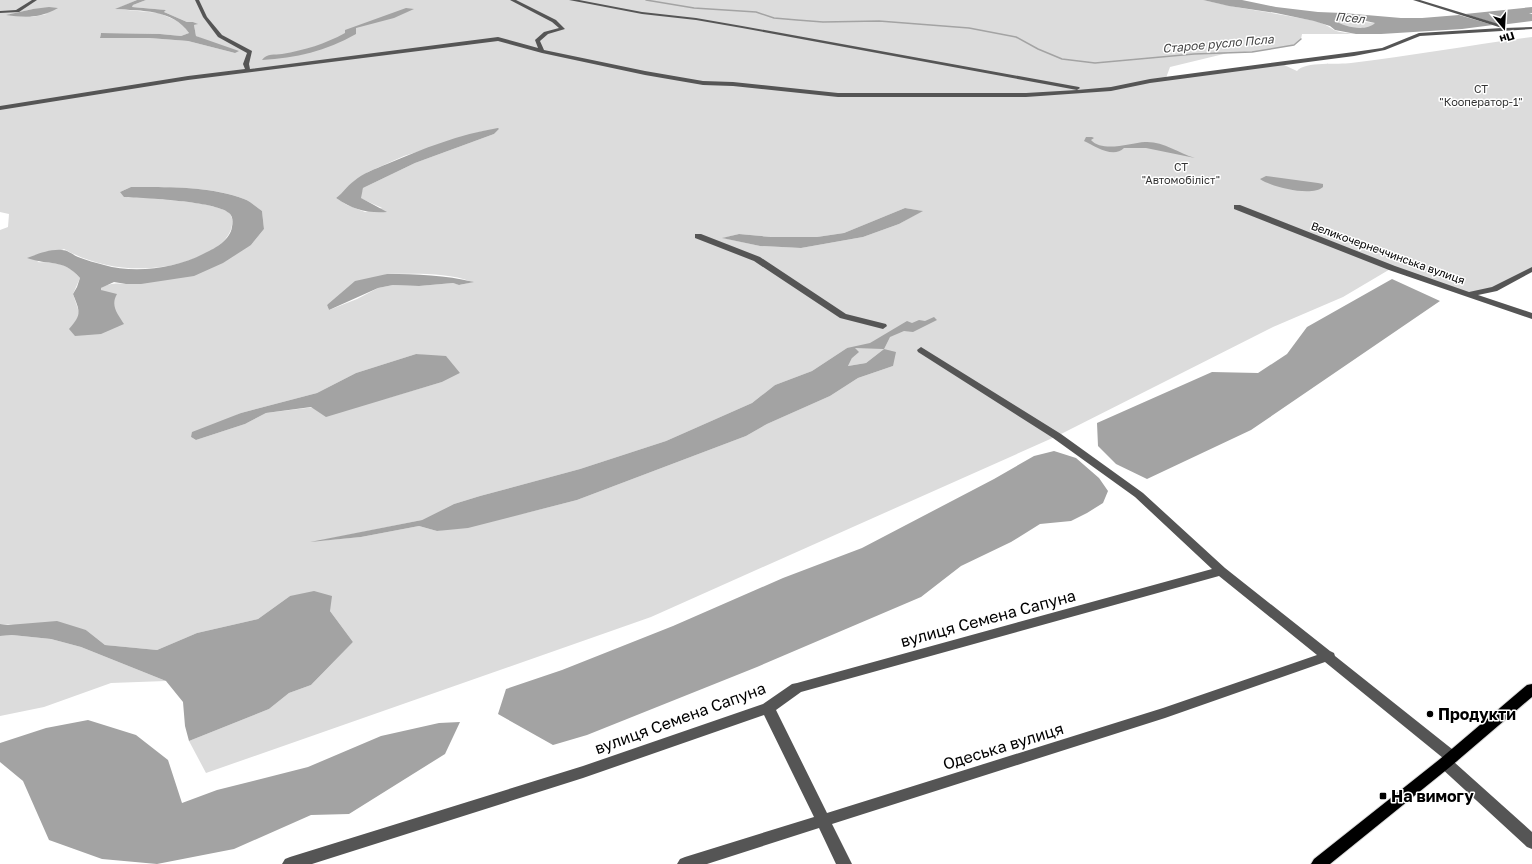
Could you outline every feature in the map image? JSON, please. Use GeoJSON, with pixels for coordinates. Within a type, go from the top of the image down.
{"type":"FeatureCollection","features":[{"type":"Feature","properties":{"kind":"main road"},"geometry":{"type":"LineString","coordinates":[[1318,864],[1449,760],[1532,689]]}},
{"type":"Feature","properties":{"kind":"street"},"geometry":{"type":"LineString","coordinates":[[0,12],[17,11],[35,0]]}},
{"type":"Feature","properties":{"kind":"street"},"geometry":{"type":"LineString","coordinates":[[197,0],[204,16],[220,36],[250,52],[246,64],[248,71]]}},
{"type":"Feature","properties":{"kind":"street"},"geometry":{"type":"LineString","coordinates":[[512,0],[554,21],[563,29],[546,33],[537,41],[542,51]]}},
{"type":"Feature","properties":{"kind":"street"},"geometry":{"type":"LineString","coordinates":[[571,0],[642,13],[696,19],[836,46],[1091,90]]}},
{"type":"Feature","properties":{"kind":"street"},"geometry":{"type":"LineString","coordinates":[[1415,0],[1511,30]]}},
{"type":"Feature","properties":{"kind":"street"},"geometry":{"type":"LineString","coordinates":[[0,108],[188,78],[498,39],[542,51],[645,73],[703,83],[733,84],[838,94],[1026,95],[1111,89],[1150,81],[1354,54],[1383,49],[1419,35],[1532,28]]}},
{"type":"Feature","properties":{"kind":"street","name":"Великочернеччинська вулиця"},"geometry":{"type":"LineString","coordinates":[[1237,207],[1392,268],[1532,316]]}},
{"type":"Feature","properties":{"kind":"street"},"geometry":{"type":"LineString","coordinates":[[698,236],[757,258],[843,316],[883,326]]}},
{"type":"Feature","properties":{"kind":"street"},"geometry":{"type":"LineString","coordinates":[[1469,294],[1494,289],[1532,269]]}},
{"type":"Feature","properties":{"kind":"street"},"geometry":{"type":"LineString","coordinates":[[921,350],[1057,436],[1139,495],[1221,571],[1329,656],[1449,760],[1532,842]]}},
{"type":"Feature","properties":{"kind":"street","name":"вулиця Семена Сапуна"},"geometry":{"type":"LineString","coordinates":[[290,864],[583,772],[768,708],[797,688],[1221,571]]}},
{"type":"Feature","properties":{"kind":"street","name":"Одеська вулиця"},"geometry":{"type":"LineString","coordinates":[[685,864],[1165,713],[1329,656]]}},
{"type":"Feature","properties":{"kind":"street"},"geometry":{"type":"LineString","coordinates":[[768,708],[844,864]]}},
{"type":"Feature","properties":{"kind":"green space"},"geometry":{"type":"Polygon","coordinates":[[[0,0],[137,0],[116,9],[159,13],[182,23],[189,33],[181,36],[160,34],[101,33],[100,37],[149,38],[188,41],[235,53],[196,36],[194,25],[197,24],[193,22],[187,22],[164,12],[166,10],[132,7],[133,5],[146,0],[1203,0],[1315,21],[1336,31],[1356,34],[1302,34],[1301,39],[1294,45],[1252,52],[1232,52],[1170,67],[1166,78],[1282,64],[1297,71],[1307,66],[1322,64],[1346,64],[1532,37],[1532,269],[1494,289],[1469,294],[1392,268],[1343,297],[1273,327],[1057,436],[651,617],[206,773],[189,741],[269,709],[289,693],[311,685],[353,642],[330,611],[290,596],[258,619],[197,633],[157,650],[105,645],[86,630],[0,624],[0,230],[8,227],[9,214],[0,212],[0,0]],[[33,9],[8,15],[32,17],[47,14],[33,9]],[[499,129],[483,131],[404,156],[368,172],[336,198],[347,205],[365,212],[382,208],[360,198],[363,188],[415,163],[494,134],[499,129]],[[131,187],[120,192],[146,198],[190,202],[220,208],[228,212],[232,219],[232,225],[228,235],[211,251],[199,257],[174,265],[151,268],[117,267],[85,259],[64,249],[37,262],[61,264],[66,266],[80,278],[73,294],[79,312],[78,319],[114,307],[114,300],[101,290],[104,286],[126,284],[251,245],[264,229],[262,211],[246,200],[231,195],[203,189],[158,187],[131,187]],[[905,208],[844,233],[817,237],[771,237],[739,234],[723,238],[760,246],[801,248],[863,237],[899,224],[922,211],[905,208]],[[387,274],[327,305],[329,310],[357,299],[378,288],[393,285],[419,286],[453,283],[460,285],[472,282],[441,275],[387,274]],[[847,348],[812,371],[775,385],[752,403],[666,441],[580,469],[454,504],[422,520],[318,541],[361,537],[419,526],[437,531],[530,512],[577,500],[746,436],[767,424],[830,396],[858,378],[893,366],[884,349],[866,363],[848,366],[852,358],[847,348]],[[416,354],[356,373],[317,393],[241,413],[191,437],[196,440],[245,424],[266,413],[388,398],[442,382],[460,373],[430,356],[416,354]]]}},
{"type":"Feature","properties":{"kind":"green space"},"geometry":{"type":"Polygon","coordinates":[[[1334,21],[1376,23],[1367,28],[1355,28],[1334,21]]]}},
{"type":"Feature","properties":{"kind":"green space"},"geometry":{"type":"Polygon","coordinates":[[[12,635],[51,639],[81,647],[166,681],[111,683],[44,707],[0,716],[0,636],[12,635]]]}},
{"type":"Feature","properties":{"kind":"water"},"geometry":{"type":"Polygon","coordinates":[[[137,0],[146,0],[133,5],[132,7],[166,10],[164,12],[187,22],[198,24],[194,25],[196,36],[239,51],[235,53],[188,41],[149,38],[100,38],[101,33],[160,34],[181,36],[189,33],[174,19],[165,15],[146,11],[115,9],[137,0]]]}},
{"type":"Feature","properties":{"kind":"water","name":"Псел"},"geometry":{"type":"Polygon","coordinates":[[[1203,0],[1242,0],[1276,7],[1318,12],[1401,18],[1459,15],[1493,25],[1462,29],[1356,34],[1335,30],[1330,26],[1314,21],[1276,13],[1229,6],[1203,0]],[[1335,21],[1355,28],[1371,26],[1375,23],[1366,21],[1335,21]]]}},
{"type":"Feature","properties":{"kind":"water"},"geometry":{"type":"Polygon","coordinates":[[[49,7],[58,8],[46,14],[33,16],[20,17],[6,15],[33,9],[49,7]]]}},
{"type":"Feature","properties":{"kind":"water"},"geometry":{"type":"Polygon","coordinates":[[[1532,7],[1532,13],[1529,13],[1532,14],[1532,21],[1500,25],[1465,14],[1532,7]]]}},
{"type":"Feature","properties":{"kind":"water"},"geometry":{"type":"Polygon","coordinates":[[[406,8],[414,9],[394,18],[356,28],[356,34],[322,49],[310,53],[262,60],[269,55],[299,51],[315,46],[345,33],[345,30],[406,8]]]}},
{"type":"Feature","properties":{"kind":"water"},"geometry":{"type":"Polygon","coordinates":[[[499,129],[494,134],[415,163],[363,188],[361,198],[387,212],[360,210],[336,198],[358,178],[374,169],[441,143],[470,134],[499,129]]]}},
{"type":"Feature","properties":{"kind":"water"},"geometry":{"type":"Polygon","coordinates":[[[1086,137],[1094,138],[1091,140],[1096,144],[1109,147],[1145,142],[1158,143],[1195,158],[1146,148],[1124,148],[1120,151],[1109,152],[1084,141],[1086,137]]]}},
{"type":"Feature","properties":{"kind":"water"},"geometry":{"type":"Polygon","coordinates":[[[1266,176],[1318,183],[1323,184],[1323,187],[1318,190],[1310,191],[1292,190],[1273,185],[1260,179],[1266,176]]]}},
{"type":"Feature","properties":{"kind":"water"},"geometry":{"type":"Polygon","coordinates":[[[131,187],[203,189],[231,195],[246,200],[262,211],[264,229],[251,245],[223,263],[194,276],[141,284],[114,282],[101,288],[101,290],[117,294],[114,302],[117,313],[124,324],[101,334],[75,336],[69,329],[78,316],[78,309],[73,294],[80,278],[74,272],[62,265],[27,258],[40,253],[62,250],[78,257],[116,268],[156,268],[182,262],[209,251],[222,243],[231,232],[233,223],[231,216],[229,213],[221,209],[179,201],[124,197],[120,192],[131,187]]]}},
{"type":"Feature","properties":{"kind":"water"},"geometry":{"type":"Polygon","coordinates":[[[905,208],[923,211],[899,224],[863,237],[801,248],[760,246],[722,238],[739,234],[771,237],[817,237],[844,233],[905,208]]]}},
{"type":"Feature","properties":{"kind":"water"},"geometry":{"type":"Polygon","coordinates":[[[387,274],[431,275],[474,282],[459,285],[453,283],[419,286],[393,285],[378,288],[329,310],[327,305],[355,281],[387,274]]]}},
{"type":"Feature","properties":{"kind":"water"},"geometry":{"type":"Polygon","coordinates":[[[1392,279],[1440,301],[1251,430],[1147,479],[1116,464],[1098,446],[1097,423],[1212,372],[1258,373],[1287,354],[1307,327],[1392,279]]]}},
{"type":"Feature","properties":{"kind":"water"},"geometry":{"type":"Polygon","coordinates":[[[934,317],[937,320],[913,332],[904,331],[890,337],[884,349],[896,352],[893,366],[858,378],[830,396],[767,424],[746,436],[577,500],[468,528],[437,531],[419,526],[361,537],[310,542],[422,520],[454,504],[580,469],[666,441],[752,403],[775,385],[812,371],[847,348],[870,343],[907,321],[912,323],[919,320],[925,321],[934,317]],[[855,348],[859,352],[852,358],[848,366],[866,363],[884,349],[855,348]]]}},
{"type":"Feature","properties":{"kind":"water"},"geometry":{"type":"Polygon","coordinates":[[[416,354],[446,356],[460,373],[442,382],[326,417],[311,407],[266,413],[245,424],[196,440],[191,437],[192,432],[241,413],[317,393],[356,373],[416,354]]]}},
{"type":"Feature","properties":{"kind":"water"},"geometry":{"type":"Polygon","coordinates":[[[1054,451],[1076,458],[1099,478],[1108,491],[1103,503],[1071,521],[1040,524],[1011,542],[961,566],[921,597],[757,667],[587,735],[553,745],[498,714],[506,689],[562,670],[673,626],[783,578],[862,548],[994,479],[1034,456],[1054,451]]]}},
{"type":"Feature","properties":{"kind":"water"},"geometry":{"type":"Polygon","coordinates":[[[314,591],[332,596],[330,611],[353,642],[311,685],[289,693],[269,709],[189,741],[185,726],[183,702],[166,681],[81,647],[51,639],[12,635],[0,636],[0,624],[8,625],[57,621],[86,630],[105,645],[157,650],[197,633],[258,619],[290,596],[314,591]]]}},
{"type":"Feature","properties":{"kind":"water"},"geometry":{"type":"Polygon","coordinates":[[[88,720],[136,735],[168,760],[182,803],[217,790],[308,767],[381,736],[439,723],[460,722],[445,754],[349,814],[311,815],[234,849],[157,864],[102,859],[49,840],[23,781],[0,762],[0,743],[46,728],[88,720]]]}},
{"type":"Feature","properties":{"kind":"waterway","name":"Старое русло Псла"},"geometry":{"type":"LineString","coordinates":[[646,0],[694,8],[756,12],[774,18],[797,20],[823,22],[879,21],[969,28],[1016,37],[1038,49],[1062,59],[1095,63],[1194,54],[1252,52],[1294,45],[1301,39]]}},
{"type":"Feature","properties":{"kind":"place","name":"Продукти"},"geometry":{"type":"Point","coordinates":[1430,714]}},
{"type":"Feature","properties":{"kind":"place","name":"На вимогу"},"geometry":{"type":"Point","coordinates":[1383,796]}},
{"type":"Feature","properties":{"kind":"park label","name":"СТ \"Кооператор-1\""},"geometry":{"type":"Point","coordinates":[1481,95]}},
{"type":"Feature","properties":{"kind":"park label","name":"СТ \"Автомобіліст\""},"geometry":{"type":"Point","coordinates":[1181,173]}}]}
